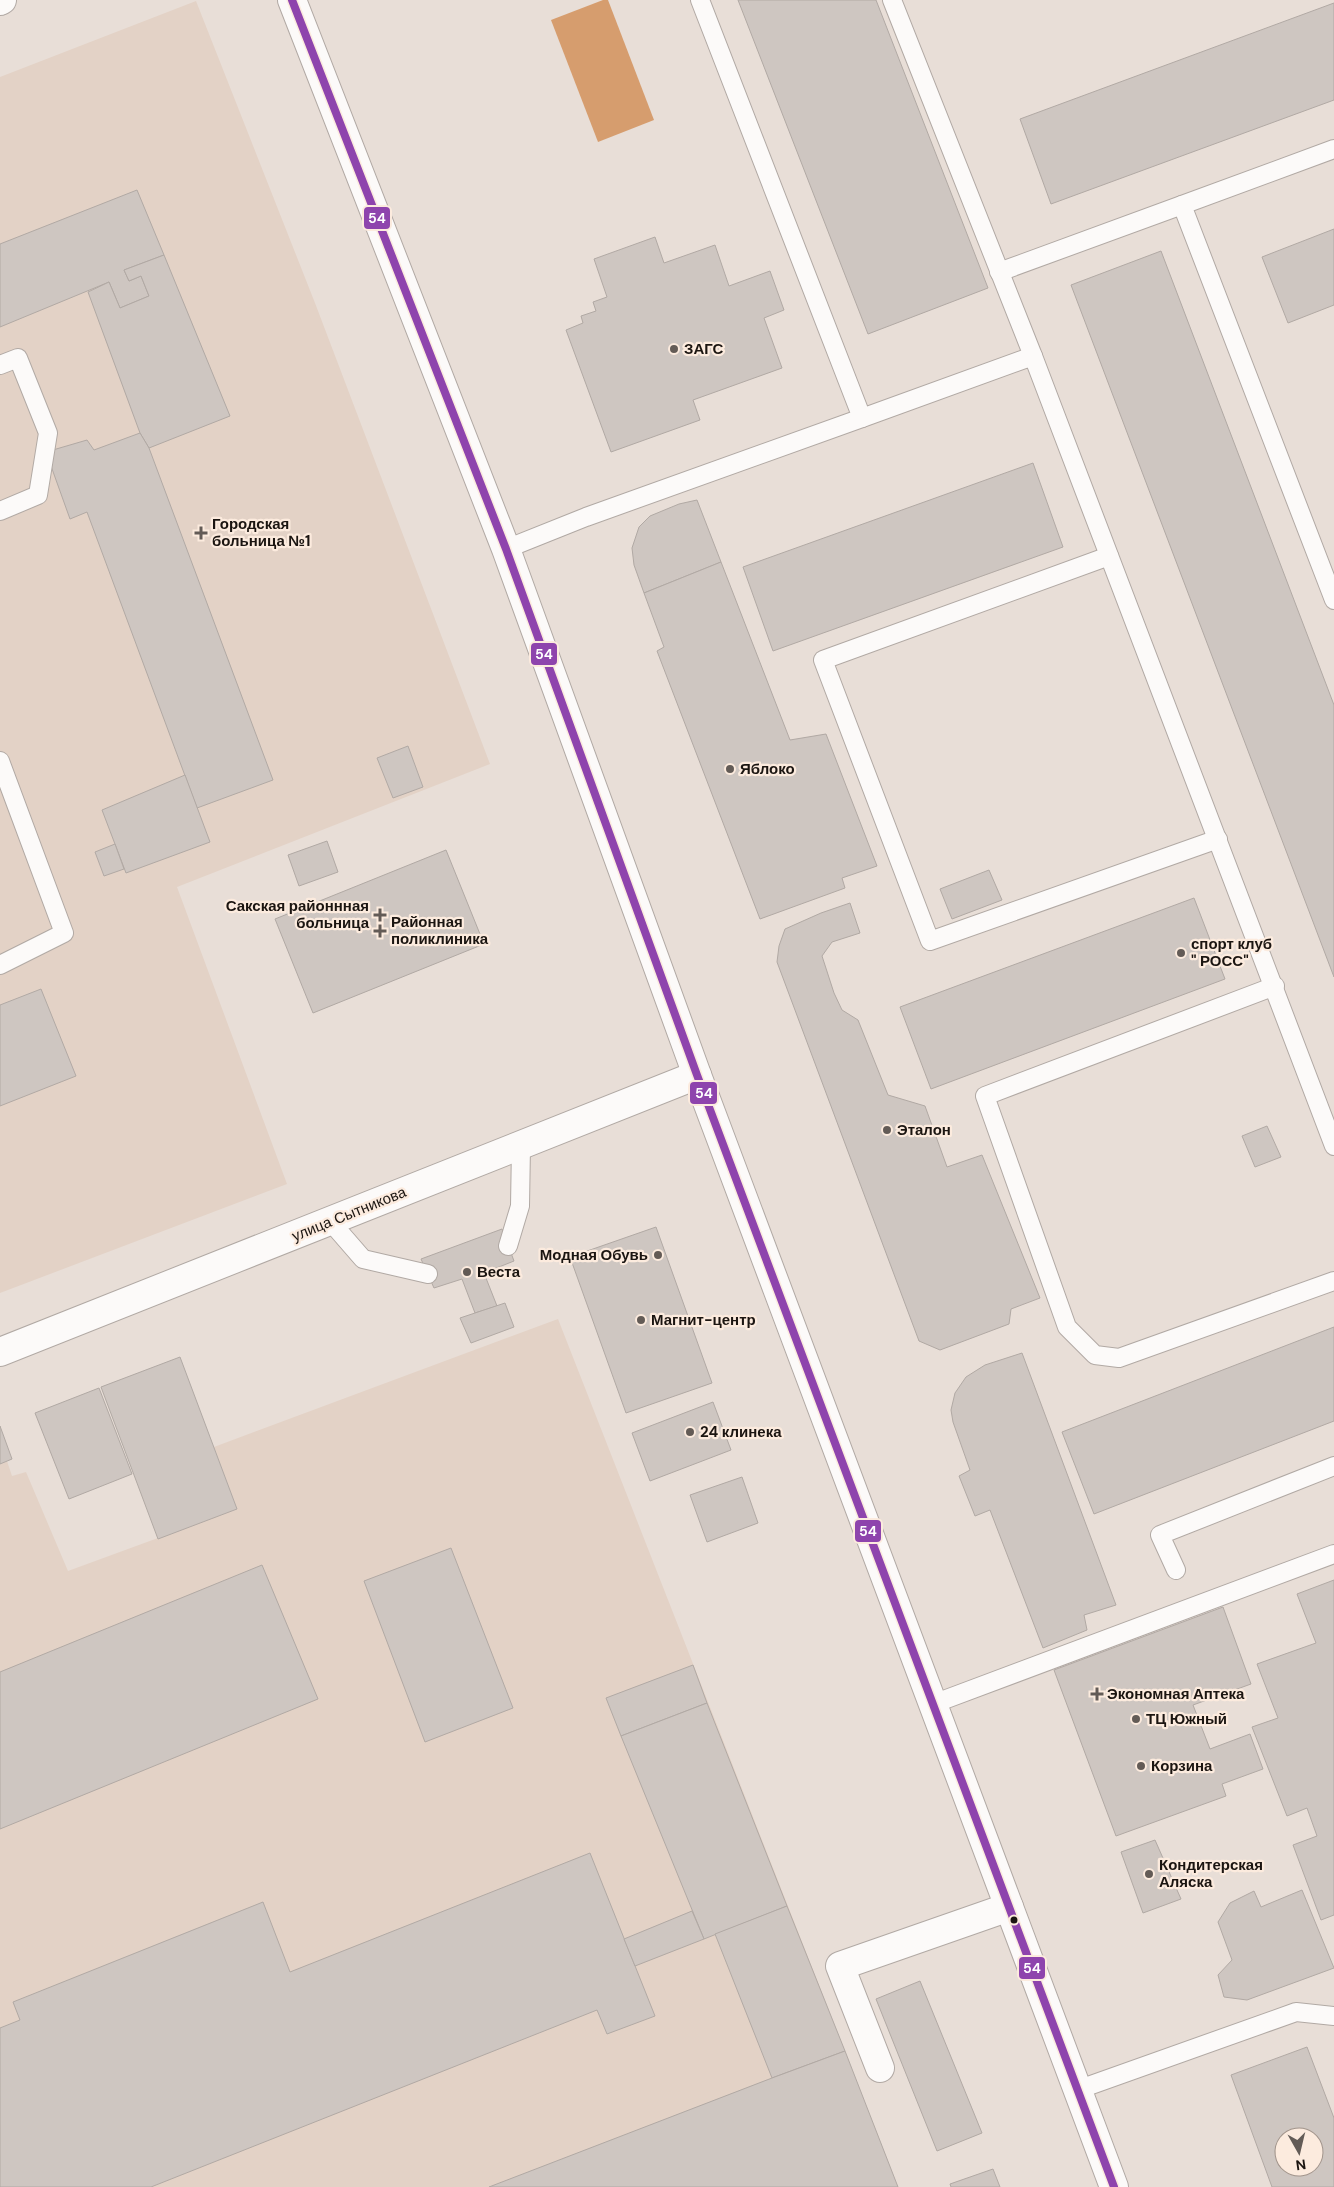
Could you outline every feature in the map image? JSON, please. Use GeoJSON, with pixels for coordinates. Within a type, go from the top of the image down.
{"type":"FeatureCollection","features":[{"type":"Feature","properties":{"kind":"street"},"geometry":{"type":"LineString","coordinates":[[292,0],[506,549],[698,1076],[1114,2187]]}},
{"type":"Feature","properties":{"kind":"street","name":"улица Сытникова"},"geometry":{"type":"LineString","coordinates":[[0,1352],[698,1076]]}},
{"type":"Feature","properties":{"kind":"street"},"geometry":{"type":"LineString","coordinates":[[880,2068],[840,1966],[1009,1907]]}},
{"type":"Feature","properties":{"kind":"lane"},"geometry":{"type":"LineString","coordinates":[[700,0],[862,418]]}},
{"type":"Feature","properties":{"kind":"lane"},"geometry":{"type":"LineString","coordinates":[[892,0],[1033,356],[1334,1146]]}},
{"type":"Feature","properties":{"kind":"lane"},"geometry":{"type":"LineString","coordinates":[[1000,272],[1334,149]]}},
{"type":"Feature","properties":{"kind":"lane"},"geometry":{"type":"LineString","coordinates":[[1182,205],[1334,600]]}},
{"type":"Feature","properties":{"kind":"lane"},"geometry":{"type":"LineString","coordinates":[[506,549],[586,517],[1033,356]]}},
{"type":"Feature","properties":{"kind":"lane"},"geometry":{"type":"LineString","coordinates":[[0,365],[18,358],[48,433],[38,494],[0,511]]}},
{"type":"Feature","properties":{"kind":"lane"},"geometry":{"type":"LineString","coordinates":[[1110,556],[823,660],[926,932],[930,941],[1218,839]]}},
{"type":"Feature","properties":{"kind":"lane"},"geometry":{"type":"LineString","coordinates":[[0,761],[64,933],[0,965]]}},
{"type":"Feature","properties":{"kind":"lane"},"geometry":{"type":"LineString","coordinates":[[1274,986],[985,1096],[1068,1327],[1095,1355],[1119,1358],[1334,1281]]}},
{"type":"Feature","properties":{"kind":"lane"},"geometry":{"type":"LineString","coordinates":[[508,1246],[520,1206],[521,1146]]}},
{"type":"Feature","properties":{"kind":"lane"},"geometry":{"type":"LineString","coordinates":[[330,1221],[363,1259],[428,1274]]}},
{"type":"Feature","properties":{"kind":"lane"},"geometry":{"type":"LineString","coordinates":[[1176,1570],[1160,1535],[1334,1466]]}},
{"type":"Feature","properties":{"kind":"lane"},"geometry":{"type":"LineString","coordinates":[[933,1704],[1334,1554]]}},
{"type":"Feature","properties":{"kind":"lane"},"geometry":{"type":"LineString","coordinates":[[1078,2090],[1296,2012],[1334,2016]]}},
{"type":"Feature","properties":{"kind":"shaded area"},"geometry":{"type":"Polygon","coordinates":[[[603,0],[608,0],[654,120],[598,142],[551,20],[603,0]]]}},
{"type":"Feature","properties":{"kind":"shaded area","name":"Городская больница №1"},"geometry":{"type":"Polygon","coordinates":[[[196,1],[315,303],[490,764],[177,887],[287,1184],[0,1293],[0,77],[196,1]]]}},
{"type":"Feature","properties":{"kind":"shaded area"},"geometry":{"type":"Polygon","coordinates":[[[558,1319],[898,2187],[0,2187],[0,1464],[7,1461],[12,1476],[26,1472],[68,1571],[237,1509],[214,1447],[558,1319]]]}},
{"type":"Feature","properties":{"kind":"building"},"geometry":{"type":"Polygon","coordinates":[[[738,0],[876,0],[988,288],[868,334],[738,0]]]}},
{"type":"Feature","properties":{"kind":"building"},"geometry":{"type":"Polygon","coordinates":[[[1334,3],[1334,100],[1051,204],[1020,119],[1334,3]]]}},
{"type":"Feature","properties":{"kind":"building"},"geometry":{"type":"Polygon","coordinates":[[[137,190],[164,255],[124,270],[129,281],[141,276],[149,296],[120,308],[109,282],[0,327],[0,244],[137,190]]]}},
{"type":"Feature","properties":{"kind":"building"},"geometry":{"type":"Polygon","coordinates":[[[1334,229],[1334,305],[1288,323],[1262,257],[1334,229]]]}},
{"type":"Feature","properties":{"kind":"building","name":"ЗАГС"},"geometry":{"type":"Polygon","coordinates":[[[655,237],[664,263],[715,245],[729,286],[770,271],[784,310],[764,318],[782,368],[693,400],[700,420],[611,452],[566,330],[583,323],[581,316],[596,311],[593,302],[607,297],[594,259],[655,237]]]}},
{"type":"Feature","properties":{"kind":"building"},"geometry":{"type":"Polygon","coordinates":[[[1161,251],[1334,705],[1334,977],[1071,285],[1161,251]]]}},
{"type":"Feature","properties":{"kind":"building"},"geometry":{"type":"Polygon","coordinates":[[[164,255],[230,416],[149,448],[140,433],[88,292],[109,282],[120,308],[149,296],[141,276],[129,281],[124,270],[164,255]]]}},
{"type":"Feature","properties":{"kind":"building"},"geometry":{"type":"Polygon","coordinates":[[[140,433],[149,448],[273,780],[197,808],[87,512],[70,519],[46,452],[87,440],[94,450],[140,433]]]}},
{"type":"Feature","properties":{"kind":"building"},"geometry":{"type":"Polygon","coordinates":[[[1033,463],[1063,547],[773,651],[743,567],[1033,463]]]}},
{"type":"Feature","properties":{"kind":"building"},"geometry":{"type":"Polygon","coordinates":[[[697,500],[721,562],[644,593],[634,565],[632,548],[639,527],[650,516],[679,504],[697,500]]]}},
{"type":"Feature","properties":{"kind":"building"},"geometry":{"type":"Polygon","coordinates":[[[721,562],[790,740],[826,734],[877,866],[842,878],[845,888],[760,919],[657,651],[664,647],[644,593],[721,562]]]}},
{"type":"Feature","properties":{"kind":"building"},"geometry":{"type":"Polygon","coordinates":[[[408,746],[423,787],[393,798],[377,758],[408,746]]]}},
{"type":"Feature","properties":{"kind":"building"},"geometry":{"type":"Polygon","coordinates":[[[185,775],[210,842],[126,873],[102,810],[185,775]]]}},
{"type":"Feature","properties":{"kind":"building"},"geometry":{"type":"Polygon","coordinates":[[[327,841],[338,872],[299,886],[288,855],[327,841]]]}},
{"type":"Feature","properties":{"kind":"building"},"geometry":{"type":"Polygon","coordinates":[[[115,844],[124,869],[104,876],[95,852],[115,844]]]}},
{"type":"Feature","properties":{"kind":"building","name":"Районная поликлиника"},"geometry":{"type":"Polygon","coordinates":[[[446,850],[484,944],[313,1013],[275,919],[446,850]]]}},
{"type":"Feature","properties":{"kind":"building"},"geometry":{"type":"Polygon","coordinates":[[[989,870],[1002,900],[952,919],[940,889],[989,870]]]}},
{"type":"Feature","properties":{"kind":"building"},"geometry":{"type":"Polygon","coordinates":[[[1194,898],[1225,979],[931,1089],[900,1007],[1194,898]]]}},
{"type":"Feature","properties":{"kind":"building","name":"Эталон"},"geometry":{"type":"Polygon","coordinates":[[[850,903],[860,933],[832,942],[822,956],[834,993],[842,1010],[858,1020],[888,1095],[925,1106],[947,1167],[982,1155],[1040,1298],[1011,1309],[1009,1324],[940,1350],[919,1341],[777,962],[779,946],[785,929],[850,903]]]}},
{"type":"Feature","properties":{"kind":"building"},"geometry":{"type":"Polygon","coordinates":[[[41,989],[76,1076],[0,1106],[0,1005],[41,989]]]}},
{"type":"Feature","properties":{"kind":"building"},"geometry":{"type":"Polygon","coordinates":[[[1267,1126],[1281,1157],[1255,1167],[1242,1136],[1267,1126]]]}},
{"type":"Feature","properties":{"kind":"building","name":"Магнит-центр"},"geometry":{"type":"Polygon","coordinates":[[[656,1227],[712,1383],[626,1413],[570,1257],[656,1227]]]}},
{"type":"Feature","properties":{"kind":"building"},"geometry":{"type":"Polygon","coordinates":[[[502,1229],[514,1261],[484,1273],[497,1306],[475,1313],[462,1279],[434,1288],[421,1259],[502,1229]]]}},
{"type":"Feature","properties":{"kind":"building"},"geometry":{"type":"Polygon","coordinates":[[[505,1303],[514,1327],[471,1343],[460,1318],[505,1303]]]}},
{"type":"Feature","properties":{"kind":"building"},"geometry":{"type":"Polygon","coordinates":[[[1334,1327],[1334,1421],[1094,1514],[1062,1432],[1334,1327]]]}},
{"type":"Feature","properties":{"kind":"building"},"geometry":{"type":"Polygon","coordinates":[[[1022,1353],[1116,1605],[1084,1615],[1087,1630],[1043,1648],[990,1510],[975,1516],[959,1476],[970,1470],[953,1422],[951,1410],[955,1393],[966,1377],[985,1365],[1022,1353]]]}},
{"type":"Feature","properties":{"kind":"building"},"geometry":{"type":"Polygon","coordinates":[[[180,1357],[237,1509],[158,1539],[101,1387],[180,1357]]]}},
{"type":"Feature","properties":{"kind":"building"},"geometry":{"type":"Polygon","coordinates":[[[99,1388],[132,1474],[69,1499],[35,1413],[99,1388]]]}},
{"type":"Feature","properties":{"kind":"building"},"geometry":{"type":"Polygon","coordinates":[[[713,1402],[731,1450],[650,1481],[632,1433],[713,1402]]]}},
{"type":"Feature","properties":{"kind":"building"},"geometry":{"type":"Polygon","coordinates":[[[0,1426],[12,1459],[0,1464],[0,1426]]]}},
{"type":"Feature","properties":{"kind":"building"},"geometry":{"type":"Polygon","coordinates":[[[742,1477],[758,1523],[707,1542],[690,1495],[742,1477]]]}},
{"type":"Feature","properties":{"kind":"building"},"geometry":{"type":"Polygon","coordinates":[[[451,1548],[513,1708],[425,1742],[364,1581],[451,1548]]]}},
{"type":"Feature","properties":{"kind":"building"},"geometry":{"type":"Polygon","coordinates":[[[262,1565],[318,1699],[0,1829],[0,1672],[262,1565]]]}},
{"type":"Feature","properties":{"kind":"building"},"geometry":{"type":"Polygon","coordinates":[[[1334,1580],[1334,1915],[1321,1920],[1293,1845],[1317,1836],[1307,1808],[1287,1816],[1252,1727],[1278,1718],[1257,1664],[1316,1643],[1297,1594],[1334,1580]]]}},
{"type":"Feature","properties":{"kind":"building","name":"ТЦ Южный"},"geometry":{"type":"Polygon","coordinates":[[[1223,1607],[1251,1684],[1193,1705],[1210,1749],[1250,1734],[1263,1769],[1222,1784],[1226,1796],[1116,1836],[1054,1670],[1223,1607]]]}},
{"type":"Feature","properties":{"kind":"building"},"geometry":{"type":"Polygon","coordinates":[[[693,1665],[707,1703],[621,1736],[606,1698],[693,1665]]]}},
{"type":"Feature","properties":{"kind":"building"},"geometry":{"type":"Polygon","coordinates":[[[707,1703],[787,1906],[704,1939],[621,1736],[707,1703]]]}},
{"type":"Feature","properties":{"kind":"building"},"geometry":{"type":"Polygon","coordinates":[[[1155,1840],[1181,1899],[1143,1913],[1121,1852],[1155,1840]]]}},
{"type":"Feature","properties":{"kind":"building"},"geometry":{"type":"Polygon","coordinates":[[[590,1853],[655,2016],[607,2034],[597,2010],[151,2187],[0,2187],[0,2028],[20,2020],[13,2002],[263,1902],[290,1972],[590,1853]]]}},
{"type":"Feature","properties":{"kind":"building"},"geometry":{"type":"Polygon","coordinates":[[[1302,1890],[1334,1968],[1247,2000],[1224,1997],[1218,1975],[1232,1960],[1218,1922],[1230,1903],[1254,1891],[1261,1907],[1302,1890]]]}},
{"type":"Feature","properties":{"kind":"building"},"geometry":{"type":"Polygon","coordinates":[[[787,1906],[845,2051],[772,2078],[715,1934],[787,1906]]]}},
{"type":"Feature","properties":{"kind":"building"},"geometry":{"type":"Polygon","coordinates":[[[692,1911],[704,1939],[635,1966],[624,1939],[692,1911]]]}},
{"type":"Feature","properties":{"kind":"building"},"geometry":{"type":"Polygon","coordinates":[[[920,1981],[982,2133],[937,2151],[876,1999],[920,1981]]]}},
{"type":"Feature","properties":{"kind":"building"},"geometry":{"type":"Polygon","coordinates":[[[1307,2047],[1334,2118],[1334,2187],[1272,2187],[1231,2075],[1307,2047]]]}},
{"type":"Feature","properties":{"kind":"building"},"geometry":{"type":"Polygon","coordinates":[[[845,2051],[898,2187],[489,2187],[772,2078],[845,2051]]]}},
{"type":"Feature","properties":{"kind":"building"},"geometry":{"type":"Polygon","coordinates":[[[993,2169],[1000,2187],[951,2187],[950,2184],[993,2169]]]}},
{"type":"Feature","properties":{"kind":"transit line","name":"54"},"geometry":{"type":"LineString","coordinates":[[292,0],[506,549],[697,1075],[1114,2187]]}},
{"type":"Feature","properties":{"kind":"place","name":"ЗАГС"},"geometry":{"type":"Point","coordinates":[674,349]}},
{"type":"Feature","properties":{"kind":"place","name":"Городская больница №1"},"geometry":{"type":"Point","coordinates":[201,533]}},
{"type":"Feature","properties":{"kind":"place","name":"Яблоко"},"geometry":{"type":"Point","coordinates":[730,769]}},
{"type":"Feature","properties":{"kind":"place","name":"Сакская районнная больница"},"geometry":{"type":"Point","coordinates":[380,915]}},
{"type":"Feature","properties":{"kind":"place","name":"Районная поликлиника"},"geometry":{"type":"Point","coordinates":[380,931]}},
{"type":"Feature","properties":{"kind":"place","name":"спорт клуб \" РОСС\""},"geometry":{"type":"Point","coordinates":[1181,953]}},
{"type":"Feature","properties":{"kind":"place","name":"Эталон"},"geometry":{"type":"Point","coordinates":[887,1130]}},
{"type":"Feature","properties":{"kind":"place","name":"Модная Обувь"},"geometry":{"type":"Point","coordinates":[658,1255]}},
{"type":"Feature","properties":{"kind":"place","name":"Веста"},"geometry":{"type":"Point","coordinates":[467,1272]}},
{"type":"Feature","properties":{"kind":"place","name":"Магнит-центр"},"geometry":{"type":"Point","coordinates":[641,1320]}},
{"type":"Feature","properties":{"kind":"place","name":"24 клинека"},"geometry":{"type":"Point","coordinates":[690,1432]}},
{"type":"Feature","properties":{"kind":"place","name":"Экономная Аптека"},"geometry":{"type":"Point","coordinates":[1097,1694]}},
{"type":"Feature","properties":{"kind":"place","name":"ТЦ Южный"},"geometry":{"type":"Point","coordinates":[1136,1719]}},
{"type":"Feature","properties":{"kind":"place","name":"Корзина"},"geometry":{"type":"Point","coordinates":[1141,1766]}},
{"type":"Feature","properties":{"kind":"place","name":"Кондитерская Аляска"},"geometry":{"type":"Point","coordinates":[1149,1874]}}]}
